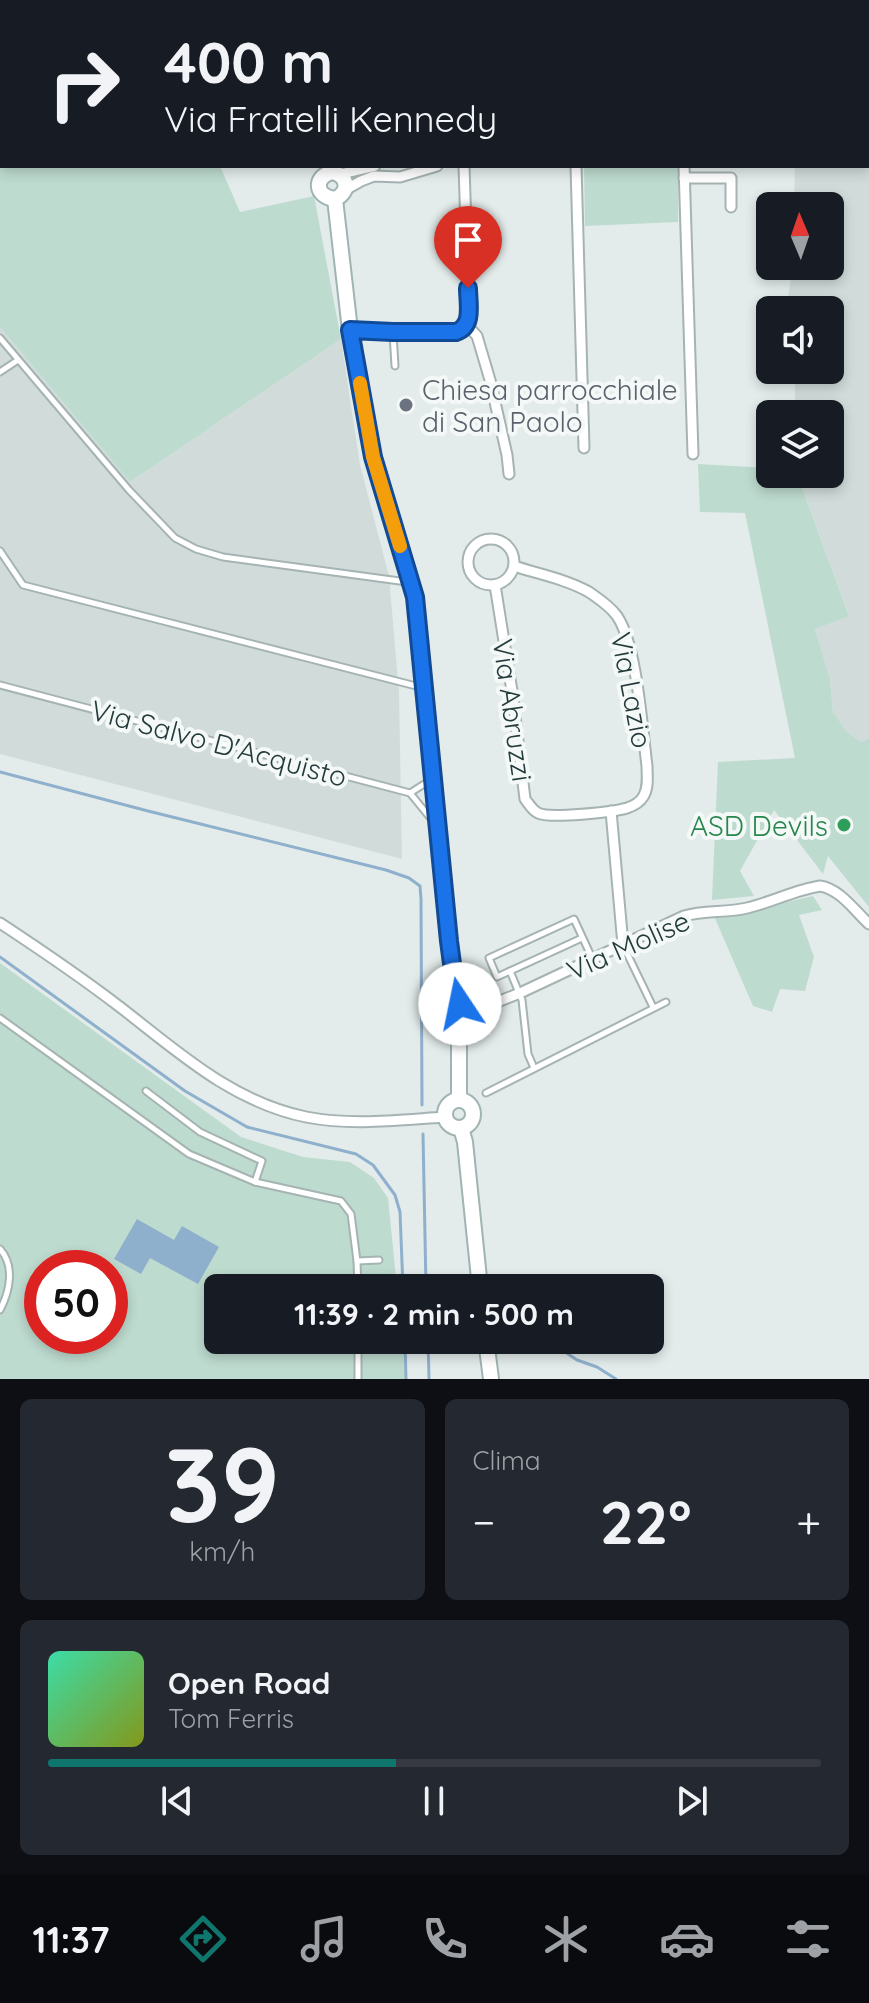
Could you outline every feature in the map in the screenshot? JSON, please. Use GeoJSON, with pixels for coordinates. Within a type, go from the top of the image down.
{"type":"FeatureCollection","features":[{"type":"Feature","properties":{"kind":"main road"},"geometry":{"type":"LineString","coordinates":[[340,195],[330,199],[322,195],[319,186],[324,174],[334,171],[346,181],[340,195],[350,330],[373,457],[411,581],[417,613],[449,941],[454,979],[466,1008],[452,1007],[448,1017],[452,1024],[459,1027],[459,1099]]}},
{"type":"Feature","properties":{"kind":"main road"},"geometry":{"type":"LineString","coordinates":[[459,1099],[468,1103],[473,1110],[472,1120],[461,1128],[440,1117],[448,1105],[459,1099]]}},
{"type":"Feature","properties":{"kind":"main road"},"geometry":{"type":"LineString","coordinates":[[461,1128],[479,1274]]}},
{"type":"Feature","properties":{"kind":"main road"},"geometry":{"type":"LineString","coordinates":[[488,1354],[491,1379]]}},
{"type":"Feature","properties":{"kind":"street"},"geometry":{"type":"LineString","coordinates":[[334,171],[359,168]]}},
{"type":"Feature","properties":{"kind":"street"},"geometry":{"type":"LineString","coordinates":[[340,195],[374,176],[400,177],[430,168]]}},
{"type":"Feature","properties":{"kind":"street"},"geometry":{"type":"LineString","coordinates":[[350,330],[456,332],[467,325],[464,168]]}},
{"type":"Feature","properties":{"kind":"street"},"geometry":{"type":"LineString","coordinates":[[576,168],[584,448]]}},
{"type":"Feature","properties":{"kind":"street"},"geometry":{"type":"LineString","coordinates":[[684,168],[693,454]]}},
{"type":"Feature","properties":{"kind":"street"},"geometry":{"type":"LineString","coordinates":[[684,178],[731,178],[731,207]]}},
{"type":"Feature","properties":{"kind":"street"},"geometry":{"type":"LineString","coordinates":[[467,325],[477,336],[486,365],[509,474]]}},
{"type":"Feature","properties":{"kind":"street"},"geometry":{"type":"LineString","coordinates":[[495,539],[510,549],[514,566],[504,581],[486,585],[471,575],[468,558],[471,549],[478,543],[495,539]]}},
{"type":"Feature","properties":{"kind":"street","name":"Via Lazio"},"geometry":{"type":"LineString","coordinates":[[514,566],[588,592],[607,605],[626,633],[632,655],[647,784],[641,800],[629,807],[611,811]]}},
{"type":"Feature","properties":{"kind":"street","name":"Via Abruzzi"},"geometry":{"type":"LineString","coordinates":[[495,585],[525,799],[538,813],[549,816],[611,811]]}},
{"type":"Feature","properties":{"kind":"street"},"geometry":{"type":"LineString","coordinates":[[611,811],[623,945]]}},
{"type":"Feature","properties":{"kind":"street","name":"Via Molise"},"geometry":{"type":"LineString","coordinates":[[466,1008],[520,993],[684,916],[743,909],[820,886],[836,892],[869,924]]}},
{"type":"Feature","properties":{"kind":"street"},"geometry":{"type":"LineString","coordinates":[[0,923],[77,974],[212,1077],[257,1102],[292,1114],[331,1121],[440,1117]]}},
{"type":"Feature","properties":{"kind":"lane"},"geometry":{"type":"LineString","coordinates":[[393,332],[395,366]]}},
{"type":"Feature","properties":{"kind":"lane"},"geometry":{"type":"LineString","coordinates":[[0,338],[129,490],[175,538],[196,549],[223,557],[411,581]]}},
{"type":"Feature","properties":{"kind":"lane"},"geometry":{"type":"LineString","coordinates":[[0,372],[18,360]]}},
{"type":"Feature","properties":{"kind":"lane"},"geometry":{"type":"LineString","coordinates":[[0,551],[23,585],[425,688]]}},
{"type":"Feature","properties":{"kind":"lane","name":"Via Salvo D'Acquisto"},"geometry":{"type":"LineString","coordinates":[[0,685],[410,793]]}},
{"type":"Feature","properties":{"kind":"lane"},"geometry":{"type":"LineString","coordinates":[[434,778],[410,793],[439,828]]}},
{"type":"Feature","properties":{"kind":"lane"},"geometry":{"type":"LineString","coordinates":[[582,938],[497,977],[489,958],[574,919],[592,959]]}},
{"type":"Feature","properties":{"kind":"lane"},"geometry":{"type":"LineString","coordinates":[[623,945],[653,1007]]}},
{"type":"Feature","properties":{"kind":"lane"},"geometry":{"type":"LineString","coordinates":[[510,971],[524,1008],[528,1054],[534,1068]]}},
{"type":"Feature","properties":{"kind":"lane"},"geometry":{"type":"LineString","coordinates":[[486,1093],[666,1002]]}},
{"type":"Feature","properties":{"kind":"lane"},"geometry":{"type":"LineString","coordinates":[[0,1018],[189,1154],[255,1182],[341,1201],[351,1214],[357,1274]]}},
{"type":"Feature","properties":{"kind":"lane"},"geometry":{"type":"LineString","coordinates":[[146,1091],[200,1132],[262,1161],[255,1182]]}},
{"type":"Feature","properties":{"kind":"lane"},"geometry":{"type":"LineString","coordinates":[[0,1249],[7,1257],[10,1279],[0,1310]]}},
{"type":"Feature","properties":{"kind":"lane"},"geometry":{"type":"LineString","coordinates":[[357,1261],[379,1260]]}},
{"type":"Feature","properties":{"kind":"lane"},"geometry":{"type":"LineString","coordinates":[[358,1354],[358,1379]]}},
{"type":"Feature","properties":{"kind":"shaded area"},"geometry":{"type":"Polygon","coordinates":[[[795,168],[869,168],[869,738],[861,742],[847,732],[833,712],[830,679],[815,629],[849,615],[802,488],[844,488],[844,400],[795,400],[795,384],[844,384],[844,296],[788,296],[791,280],[844,280],[844,192],[794,192],[795,168]]]}},
{"type":"Feature","properties":{"kind":"shaded area"},"geometry":{"type":"Polygon","coordinates":[[[0,327],[130,482],[341,339],[360,465],[389,576],[399,693],[402,859],[0,754],[0,327]]]}},
{"type":"Feature","properties":{"kind":"green space"},"geometry":{"type":"Polygon","coordinates":[[[0,168],[221,168],[240,212],[314,196],[341,339],[130,482],[0,327],[0,168]]]}},
{"type":"Feature","properties":{"kind":"green space"},"geometry":{"type":"Polygon","coordinates":[[[584,168],[678,168],[678,222],[585,226],[584,168]]]}},
{"type":"Feature","properties":{"kind":"green space"},"geometry":{"type":"Polygon","coordinates":[[[698,464],[756,467],[756,488],[802,488],[849,616],[815,629],[830,679],[833,712],[847,732],[861,742],[869,738],[869,907],[828,856],[823,874],[774,810],[740,871],[754,896],[712,900],[718,762],[795,758],[745,513],[700,512],[698,464]]]}},
{"type":"Feature","properties":{"kind":"green space"},"geometry":{"type":"Polygon","coordinates":[[[813,896],[822,910],[799,915],[814,957],[805,991],[780,989],[772,1012],[753,1006],[714,916],[813,896]]]}},
{"type":"Feature","properties":{"kind":"green space"},"geometry":{"type":"Polygon","coordinates":[[[0,963],[241,1137],[303,1157],[350,1162],[374,1178],[388,1198],[396,1274],[204,1274],[204,1354],[404,1354],[407,1379],[0,1379],[0,963]]]}},
{"type":"Feature","properties":{"kind":"water"},"geometry":{"type":"Polygon","coordinates":[[[137,1219],[174,1240],[182,1226],[219,1247],[198,1284],[150,1258],[141,1274],[128,1267],[128,1250],[119,1250],[137,1219]]]}},
{"type":"Feature","properties":{"kind":"waterway"},"geometry":{"type":"LineString","coordinates":[[0,772],[386,870],[409,878],[420,886],[422,1105]]}},
{"type":"Feature","properties":{"kind":"waterway"},"geometry":{"type":"LineString","coordinates":[[0,957],[185,1091],[247,1127],[356,1154],[373,1165],[395,1195],[400,1212],[402,1274]]}},
{"type":"Feature","properties":{"kind":"waterway"},"geometry":{"type":"LineString","coordinates":[[423,1134],[426,1274]]}},
{"type":"Feature","properties":{"kind":"waterway"},"geometry":{"type":"LineString","coordinates":[[405,1354],[406,1379]]}},
{"type":"Feature","properties":{"kind":"waterway"},"geometry":{"type":"LineString","coordinates":[[428,1354],[429,1379]]}},
{"type":"Feature","properties":{"kind":"waterway"},"geometry":{"type":"LineString","coordinates":[[568,1354],[616,1379]]}},
{"type":"Feature","properties":{"kind":"slow traffic"},"geometry":{"type":"LineString","coordinates":[[360,383],[373,457],[400,546]]}},
{"type":"Feature","properties":{"kind":"place","name":"Chiesa parrocchiale di San Paolo"},"geometry":{"type":"Point","coordinates":[406,405]}},
{"type":"Feature","properties":{"kind":"place","name":"ASD Devils"},"geometry":{"type":"Point","coordinates":[844,825]}},
{"type":"Feature","properties":{"kind":"route"},"geometry":{"type":"LineString","coordinates":[[460,1004],[449,941],[415,597],[373,457],[350,330],[456,332],[467,325],[469,318],[468,288]]}}]}
